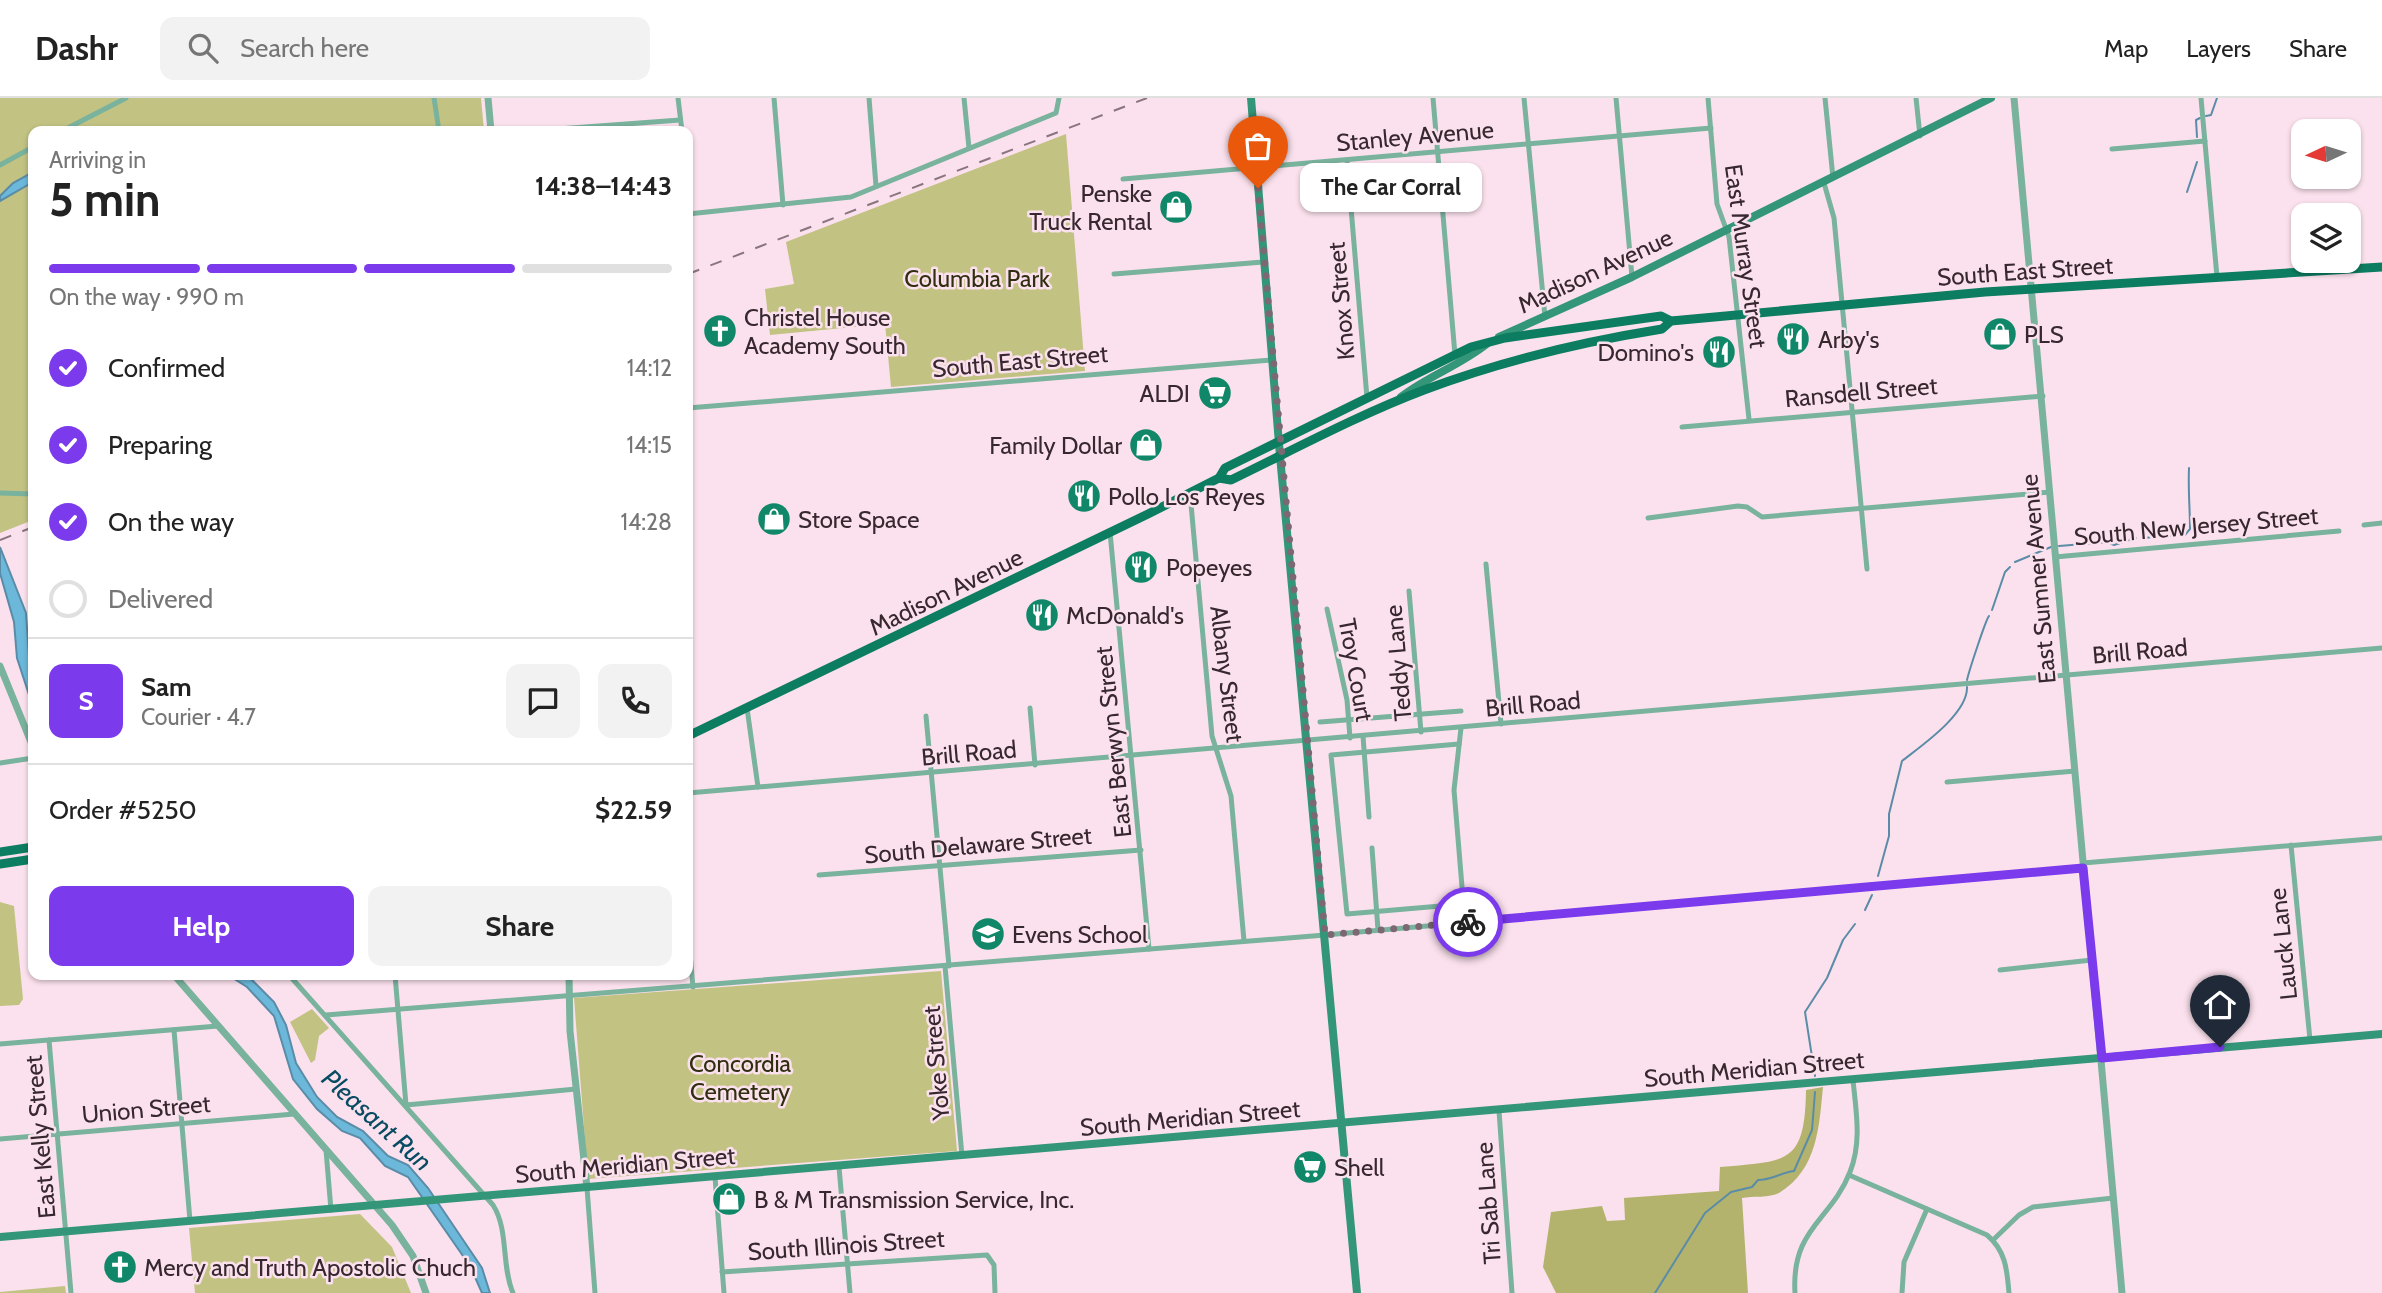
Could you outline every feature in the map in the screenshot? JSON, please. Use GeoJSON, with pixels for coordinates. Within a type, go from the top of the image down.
{"type":"FeatureCollection","features":[{"type":"Feature","properties":{"kind":"main road"},"geometry":{"type":"LineString","coordinates":[[1251,98],[1271,360],[1357,1293]]}},
{"type":"Feature","properties":{"kind":"main road","name":"Madison Avenue"},"geometry":{"type":"LineString","coordinates":[[1219,478],[1231,480],[1393,403],[1417,384],[1470,358],[1491,340],[1632,277],[1992,98]]}},
{"type":"Feature","properties":{"kind":"main road","name":"South East Street"},"geometry":{"type":"LineString","coordinates":[[1471,347],[1491,340],[1661,316],[1671,321],[2033,289],[2382,267]]}},
{"type":"Feature","properties":{"kind":"main road","name":"South East Street"},"geometry":{"type":"LineString","coordinates":[[1393,403],[1513,360],[1589,342],[1662,329],[1671,321]]}},
{"type":"Feature","properties":{"kind":"main road","name":"Madison Avenue"},"geometry":{"type":"LineString","coordinates":[[693,734],[1190,493],[1219,478],[1226,468],[1471,347]]}},
{"type":"Feature","properties":{"kind":"main road"},"geometry":{"type":"LineString","coordinates":[[0,852],[28,848]]}},
{"type":"Feature","properties":{"kind":"main road"},"geometry":{"type":"LineString","coordinates":[[0,864],[28,860]]}},
{"type":"Feature","properties":{"kind":"main road","name":"South Meridian Street"},"geometry":{"type":"LineString","coordinates":[[0,1237],[2382,1034]]}},
{"type":"Feature","properties":{"kind":"street"},"geometry":{"type":"LineString","coordinates":[[72,126],[126,98]]}},
{"type":"Feature","properties":{"kind":"street"},"geometry":{"type":"LineString","coordinates":[[434,98],[438,126]]}},
{"type":"Feature","properties":{"kind":"street"},"geometry":{"type":"LineString","coordinates":[[488,98],[491,126]]}},
{"type":"Feature","properties":{"kind":"street"},"geometry":{"type":"LineString","coordinates":[[678,98],[681,126]]}},
{"type":"Feature","properties":{"kind":"street"},"geometry":{"type":"LineString","coordinates":[[774,98],[783,205]]}},
{"type":"Feature","properties":{"kind":"street"},"geometry":{"type":"LineString","coordinates":[[869,98],[876,186]]}},
{"type":"Feature","properties":{"kind":"street"},"geometry":{"type":"LineString","coordinates":[[964,98],[969,148]]}},
{"type":"Feature","properties":{"kind":"street"},"geometry":{"type":"LineString","coordinates":[[693,214],[843,199],[1059,111],[1059,98]]}},
{"type":"Feature","properties":{"kind":"street"},"geometry":{"type":"LineString","coordinates":[[1433,98],[1455,355]]}},
{"type":"Feature","properties":{"kind":"street"},"geometry":{"type":"LineString","coordinates":[[1524,98],[1545,317]]}},
{"type":"Feature","properties":{"kind":"street"},"geometry":{"type":"LineString","coordinates":[[1616,98],[1632,277]]}},
{"type":"Feature","properties":{"kind":"street","name":"East Murray Street"},"geometry":{"type":"LineString","coordinates":[[1708,98],[1717,204],[1726,230],[1749,419]]}},
{"type":"Feature","properties":{"kind":"street"},"geometry":{"type":"LineString","coordinates":[[1825,98],[1833,178]]}},
{"type":"Feature","properties":{"kind":"street"},"geometry":{"type":"LineString","coordinates":[[1916,98],[1920,135]]}},
{"type":"Feature","properties":{"kind":"street","name":"East Sumner Avenue"},"geometry":{"type":"LineString","coordinates":[[2014,98],[2122,1293]]}},
{"type":"Feature","properties":{"kind":"street"},"geometry":{"type":"LineString","coordinates":[[2201,98],[2217,277]]}},
{"type":"Feature","properties":{"kind":"street"},"geometry":{"type":"LineString","coordinates":[[599,126],[680,120]]}},
{"type":"Feature","properties":{"kind":"street","name":"Stanley Avenue"},"geometry":{"type":"LineString","coordinates":[[1123,179],[1711,128]]}},
{"type":"Feature","properties":{"kind":"street"},"geometry":{"type":"LineString","coordinates":[[2112,149],[2205,141]]}},
{"type":"Feature","properties":{"kind":"street"},"geometry":{"type":"LineString","coordinates":[[0,165],[28,150]]}},
{"type":"Feature","properties":{"kind":"street","name":"Knox Street"},"geometry":{"type":"LineString","coordinates":[[1347,160],[1367,398]]}},
{"type":"Feature","properties":{"kind":"street"},"geometry":{"type":"LineString","coordinates":[[1824,183],[1834,218],[1867,569]]}},
{"type":"Feature","properties":{"kind":"street"},"geometry":{"type":"LineString","coordinates":[[1114,274],[1264,262]]}},
{"type":"Feature","properties":{"kind":"street","name":"South East Street"},"geometry":{"type":"LineString","coordinates":[[693,408],[1271,360]]}},
{"type":"Feature","properties":{"kind":"street","name":"Ransdell Street"},"geometry":{"type":"LineString","coordinates":[[1682,427],[1853,410],[2043,396]]}},
{"type":"Feature","properties":{"kind":"street"},"geometry":{"type":"LineString","coordinates":[[1648,518],[1738,506],[1747,507],[1762,517],[2050,492]]}},
{"type":"Feature","properties":{"kind":"street"},"geometry":{"type":"LineString","coordinates":[[0,493],[28,495]]}},
{"type":"Feature","properties":{"kind":"street","name":"Albany Street"},"geometry":{"type":"LineString","coordinates":[[1190,493],[1212,736],[1231,796],[1244,941]]}},
{"type":"Feature","properties":{"kind":"street"},"geometry":{"type":"LineString","coordinates":[[2364,524],[2382,523]]}},
{"type":"Feature","properties":{"kind":"street","name":"South New Jersey Street"},"geometry":{"type":"LineString","coordinates":[[2056,557],[2339,531]]}},
{"type":"Feature","properties":{"kind":"street","name":"East Berwyn Street"},"geometry":{"type":"LineString","coordinates":[[1110,532],[1149,949]]}},
{"type":"Feature","properties":{"kind":"street"},"geometry":{"type":"LineString","coordinates":[[1486,564],[1501,724]]}},
{"type":"Feature","properties":{"kind":"street","name":"Teddy Lane"},"geometry":{"type":"LineString","coordinates":[[1409,591],[1421,732]]}},
{"type":"Feature","properties":{"kind":"street","name":"Troy Court"},"geometry":{"type":"LineString","coordinates":[[1327,609],[1350,738]]}},
{"type":"Feature","properties":{"kind":"street","name":"Brill Road"},"geometry":{"type":"LineString","coordinates":[[693,793],[1216,750],[2382,648]]}},
{"type":"Feature","properties":{"kind":"street"},"geometry":{"type":"LineString","coordinates":[[0,666],[28,735]]}},
{"type":"Feature","properties":{"kind":"street"},"geometry":{"type":"LineString","coordinates":[[747,708],[758,787]]}},
{"type":"Feature","properties":{"kind":"street"},"geometry":{"type":"LineString","coordinates":[[1030,708],[1035,765]]}},
{"type":"Feature","properties":{"kind":"street"},"geometry":{"type":"LineString","coordinates":[[1320,722],[1461,710]]}},
{"type":"Feature","properties":{"kind":"street","name":"Yoke Street"},"geometry":{"type":"LineString","coordinates":[[926,716],[930,774],[942,865],[962,1156]]}},
{"type":"Feature","properties":{"kind":"street"},"geometry":{"type":"LineString","coordinates":[[1461,728],[1454,790],[1465,923]]}},
{"type":"Feature","properties":{"kind":"street"},"geometry":{"type":"LineString","coordinates":[[1363,737],[1369,817]]}},
{"type":"Feature","properties":{"kind":"street"},"geometry":{"type":"LineString","coordinates":[[1459,744],[1331,755],[1347,914],[1464,904]]}},
{"type":"Feature","properties":{"kind":"street"},"geometry":{"type":"LineString","coordinates":[[0,763],[28,759]]}},
{"type":"Feature","properties":{"kind":"street"},"geometry":{"type":"LineString","coordinates":[[1947,782],[2074,771]]}},
{"type":"Feature","properties":{"kind":"street"},"geometry":{"type":"LineString","coordinates":[[326,1015],[1465,923],[2382,838]]}},
{"type":"Feature","properties":{"kind":"street","name":"Lauck Lane"},"geometry":{"type":"LineString","coordinates":[[2291,845],[2310,1040]]}},
{"type":"Feature","properties":{"kind":"street"},"geometry":{"type":"LineString","coordinates":[[1372,848],[1378,930]]}},
{"type":"Feature","properties":{"kind":"street","name":"South Delaware Street"},"geometry":{"type":"LineString","coordinates":[[819,875],[1141,850]]}},
{"type":"Feature","properties":{"kind":"street"},"geometry":{"type":"LineString","coordinates":[[2000,970],[2092,960]]}},
{"type":"Feature","properties":{"kind":"street"},"geometry":{"type":"LineString","coordinates":[[178,980],[376,1205],[410,1251],[426,1293]]}},
{"type":"Feature","properties":{"kind":"street"},"geometry":{"type":"LineString","coordinates":[[294,980],[486,1196],[499,1216],[506,1275],[513,1293]]}},
{"type":"Feature","properties":{"kind":"street"},"geometry":{"type":"LineString","coordinates":[[396,980],[406,1105]]}},
{"type":"Feature","properties":{"kind":"street"},"geometry":{"type":"LineString","coordinates":[[569,980],[576,1089],[596,1293]]}},
{"type":"Feature","properties":{"kind":"street"},"geometry":{"type":"LineString","coordinates":[[692,980],[693,987]]}},
{"type":"Feature","properties":{"kind":"street"},"geometry":{"type":"LineString","coordinates":[[0,1044],[218,1026]]}},
{"type":"Feature","properties":{"kind":"street"},"geometry":{"type":"LineString","coordinates":[[174,1030],[190,1222]]}},
{"type":"Feature","properties":{"kind":"street","name":"East Kelly Street"},"geometry":{"type":"LineString","coordinates":[[49,1040],[71,1293]]}},
{"type":"Feature","properties":{"kind":"street"},"geometry":{"type":"LineString","coordinates":[[1795,1293],[1796,1264],[1801,1244],[1849,1175],[1858,1132],[1853,1080]]}},
{"type":"Feature","properties":{"kind":"street"},"geometry":{"type":"LineString","coordinates":[[406,1105],[576,1089]]}},
{"type":"Feature","properties":{"kind":"street","name":"Tri Sab Lane"},"geometry":{"type":"LineString","coordinates":[[1499,1111],[1512,1293]]}},
{"type":"Feature","properties":{"kind":"street","name":"Union Street"},"geometry":{"type":"LineString","coordinates":[[0,1139],[294,1114]]}},
{"type":"Feature","properties":{"kind":"street"},"geometry":{"type":"LineString","coordinates":[[325,1149],[331,1210]]}},
{"type":"Feature","properties":{"kind":"street"},"geometry":{"type":"LineString","coordinates":[[839,1167],[850,1293]]}},
{"type":"Feature","properties":{"kind":"street"},"geometry":{"type":"LineString","coordinates":[[1849,1175],[1981,1232],[1993,1240],[2006,1261],[2009,1293]]}},
{"type":"Feature","properties":{"kind":"street"},"geometry":{"type":"LineString","coordinates":[[715,1177],[724,1293]]}},
{"type":"Feature","properties":{"kind":"street"},"geometry":{"type":"LineString","coordinates":[[1993,1240],[2028,1209],[2113,1198]]}},
{"type":"Feature","properties":{"kind":"street"},"geometry":{"type":"LineString","coordinates":[[1902,1293],[1904,1262],[1927,1209]]}},
{"type":"Feature","properties":{"kind":"street","name":"South Illinois Street"},"geometry":{"type":"LineString","coordinates":[[722,1272],[987,1255],[994,1265],[995,1293]]}},
{"type":"Feature","properties":{"kind":"green space"},"geometry":{"type":"Polygon","coordinates":[[[0,98],[481,98],[484,126],[28,126],[28,522],[0,533],[0,98]]]}},
{"type":"Feature","properties":{"kind":"green space","name":"Columbia Park"},"geometry":{"type":"Polygon","coordinates":[[[1066,134],[1085,371],[891,387],[885,324],[770,335],[765,289],[794,284],[786,242],[1066,134]]]}},
{"type":"Feature","properties":{"kind":"green space"},"geometry":{"type":"Polygon","coordinates":[[[0,902],[14,906],[23,999],[19,1005],[0,1006],[0,902]]]}},
{"type":"Feature","properties":{"kind":"green space","name":"Concordia Cemetery"},"geometry":{"type":"Polygon","coordinates":[[[941,971],[957,1151],[588,1179],[574,998],[941,971]]]}},
{"type":"Feature","properties":{"kind":"green space"},"geometry":{"type":"Polygon","coordinates":[[[312,1009],[329,1028],[319,1036],[315,1060],[311,1063],[290,1022],[312,1009]]]}},
{"type":"Feature","properties":{"kind":"green space"},"geometry":{"type":"Polygon","coordinates":[[[360,1214],[392,1247],[411,1293],[195,1293],[189,1228],[360,1214]]]}},
{"type":"Feature","properties":{"kind":"green space"},"geometry":{"type":"Polygon","coordinates":[[[65,1286],[66,1293],[0,1293],[0,1292],[65,1286]]]}},
{"type":"Feature","properties":{"kind":"shaded area"},"geometry":{"type":"Polygon","coordinates":[[[1823,1087],[1818,1131],[1802,1172],[1779,1193],[1742,1198],[1748,1293],[1556,1293],[1543,1267],[1551,1212],[1602,1206],[1607,1221],[1625,1220],[1624,1198],[1719,1191],[1720,1167],[1776,1160],[1796,1146],[1802,1133],[1806,1090],[1823,1087]]]}},
{"type":"Feature","properties":{"kind":"water"},"geometry":{"type":"Polygon","coordinates":[[[28,175],[28,185],[0,201],[0,196],[13,183],[28,175]]]}},
{"type":"Feature","properties":{"kind":"water"},"geometry":{"type":"Polygon","coordinates":[[[0,547],[26,613],[28,692],[17,658],[14,622],[0,573],[0,547]]]}},
{"type":"Feature","properties":{"kind":"water","name":"Pleasant Run"},"geometry":{"type":"Polygon","coordinates":[[[236,980],[252,980],[274,1002],[286,1025],[296,1063],[317,1097],[337,1117],[363,1131],[388,1156],[408,1165],[428,1188],[482,1268],[490,1293],[482,1293],[470,1266],[408,1177],[385,1166],[360,1138],[342,1131],[317,1109],[293,1079],[274,1016],[247,987],[236,980]]]}},
{"type":"Feature","properties":{"kind":"waterway"},"geometry":{"type":"LineString","coordinates":[[2206,116],[2211,115],[2217,98]]}},
{"type":"Feature","properties":{"kind":"waterway"},"geometry":{"type":"LineString","coordinates":[[2197,137],[2196,120],[2200,118]]}},
{"type":"Feature","properties":{"kind":"waterway"},"geometry":{"type":"LineString","coordinates":[[2187,192],[2197,162]]}},
{"type":"Feature","properties":{"kind":"waterway"},"geometry":{"type":"LineString","coordinates":[[2168,536],[2184,536],[2190,529],[2189,468]]}},
{"type":"Feature","properties":{"kind":"waterway"},"geometry":{"type":"LineString","coordinates":[[2145,538],[2160,536]]}},
{"type":"Feature","properties":{"kind":"waterway"},"geometry":{"type":"LineString","coordinates":[[2059,546],[2108,542],[2114,545],[2136,538]]}},
{"type":"Feature","properties":{"kind":"waterway"},"geometry":{"type":"LineString","coordinates":[[2015,562],[2051,547]]}},
{"type":"Feature","properties":{"kind":"waterway"},"geometry":{"type":"LineString","coordinates":[[1992,610],[2005,572],[2010,567]]}},
{"type":"Feature","properties":{"kind":"waterway"},"geometry":{"type":"LineString","coordinates":[[1967,680],[1989,616]]}},
{"type":"Feature","properties":{"kind":"waterway"},"geometry":{"type":"LineString","coordinates":[[1878,876],[1889,836],[1889,814],[1902,761],[1952,718],[1960,708],[1967,687]]}},
{"type":"Feature","properties":{"kind":"waterway"},"geometry":{"type":"LineString","coordinates":[[1865,910],[1872,895]]}},
{"type":"Feature","properties":{"kind":"waterway"},"geometry":{"type":"LineString","coordinates":[[1815,1076],[1805,1012],[1827,978],[1843,940],[1855,924]]}},
{"type":"Feature","properties":{"kind":"waterway"},"geometry":{"type":"LineString","coordinates":[[1655,1293],[1705,1213],[1731,1192],[1752,1187],[1758,1180],[1794,1171],[1812,1130],[1815,1092]]}},
{"type":"Feature","properties":{"kind":"railway"},"geometry":{"type":"LineString","coordinates":[[693,272],[1147,98]]}},
{"type":"Feature","properties":{"kind":"railway"},"geometry":{"type":"LineString","coordinates":[[0,540],[28,529]]}},
{"type":"Feature","properties":{"kind":"way so far"},"geometry":{"type":"LineString","coordinates":[[1258,188],[1325,935],[1468,922]]}},
{"type":"Feature","properties":{"kind":"place","name":"The Car Corral"},"geometry":{"type":"Point","coordinates":[1258,188]}},
{"type":"Feature","properties":{"kind":"place","name":"Penske Truck Rental"},"geometry":{"type":"Point","coordinates":[1176,207]}},
{"type":"Feature","properties":{"kind":"place","name":"Christel House Academy South"},"geometry":{"type":"Point","coordinates":[720,331]}},
{"type":"Feature","properties":{"kind":"place","name":"PLS"},"geometry":{"type":"Point","coordinates":[2000,334]}},
{"type":"Feature","properties":{"kind":"place","name":"Arby's"},"geometry":{"type":"Point","coordinates":[1793,339]}},
{"type":"Feature","properties":{"kind":"place","name":"Domino's"},"geometry":{"type":"Point","coordinates":[1719,352]}},
{"type":"Feature","properties":{"kind":"place","name":"ALDI"},"geometry":{"type":"Point","coordinates":[1215,393]}},
{"type":"Feature","properties":{"kind":"place","name":"Family Dollar"},"geometry":{"type":"Point","coordinates":[1146,445]}},
{"type":"Feature","properties":{"kind":"place","name":"Pollo Los Reyes"},"geometry":{"type":"Point","coordinates":[1084,496]}},
{"type":"Feature","properties":{"kind":"place","name":"Store Space"},"geometry":{"type":"Point","coordinates":[774,519]}},
{"type":"Feature","properties":{"kind":"place","name":"Popeyes"},"geometry":{"type":"Point","coordinates":[1141,567]}},
{"type":"Feature","properties":{"kind":"place","name":"McDonald's"},"geometry":{"type":"Point","coordinates":[1042,615]}},
{"type":"Feature","properties":{"kind":"place","name":"Evens School"},"geometry":{"type":"Point","coordinates":[988,934]}},
{"type":"Feature","properties":{"kind":"place","name":"Shell"},"geometry":{"type":"Point","coordinates":[1310,1167]}},
{"type":"Feature","properties":{"kind":"place","name":"B & M Transmission Service, Inc."},"geometry":{"type":"Point","coordinates":[729,1199]}},
{"type":"Feature","properties":{"kind":"place","name":"Mercy and Truth Apostolic Chuch"},"geometry":{"type":"Point","coordinates":[120,1267]}},
{"type":"Feature","properties":{"kind":"route"},"geometry":{"type":"LineString","coordinates":[[1468,922],[2083,868],[2102,1058],[2220,1047]]}}]}
